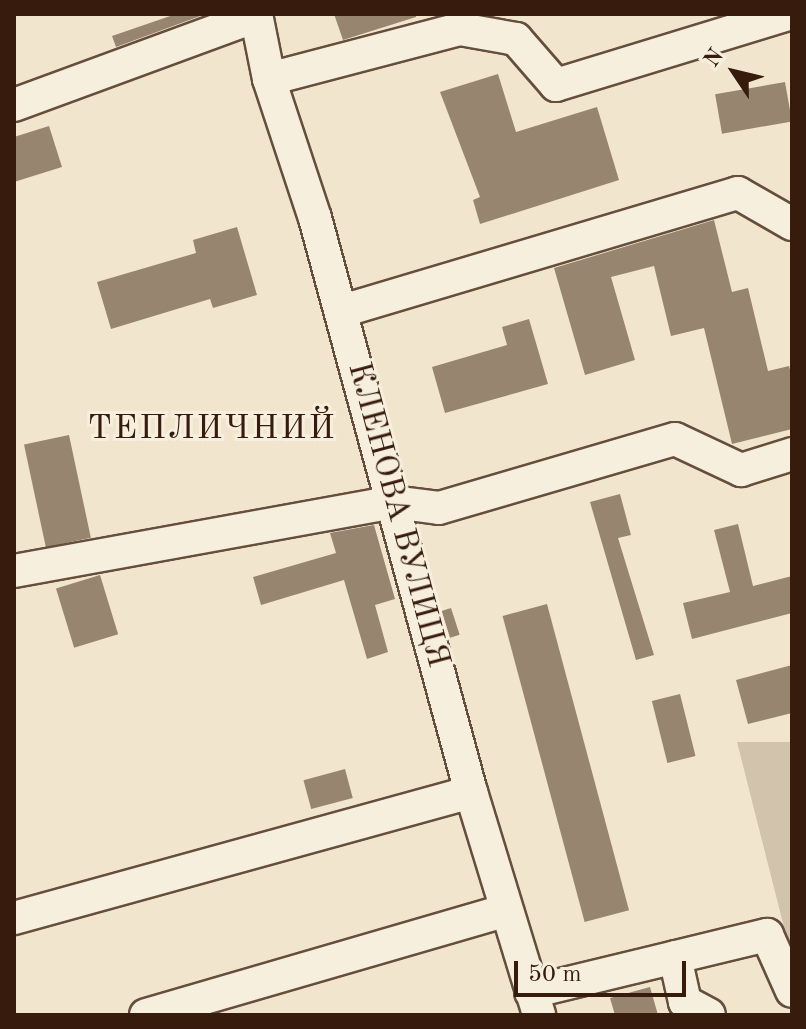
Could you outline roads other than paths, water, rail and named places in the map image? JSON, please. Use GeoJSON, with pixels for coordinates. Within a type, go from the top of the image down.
{"type":"FeatureCollection","features":[{"type":"Feature","properties":{"kind":"street"},"geometry":{"type":"LineString","coordinates":[[269,79],[460,29],[516,39],[556,85],[788,14]]}},
{"type":"Feature","properties":{"kind":"street"},"geometry":{"type":"LineString","coordinates":[[14,105],[256,15]]}},
{"type":"Feature","properties":{"kind":"street","name":"КЛЕНОВА ВУЛИЦЯ"},"geometry":{"type":"LineString","coordinates":[[256,15],[269,79],[342,311],[471,792],[535,1004]]}},
{"type":"Feature","properties":{"kind":"street"},"geometry":{"type":"LineString","coordinates":[[342,311],[738,193],[792,224]]}},
{"type":"Feature","properties":{"kind":"street"},"geometry":{"type":"LineString","coordinates":[[14,571],[393,502],[439,508],[675,439],[741,470],[792,454]]}},
{"type":"Feature","properties":{"kind":"street"},"geometry":{"type":"LineString","coordinates":[[14,918],[471,792]]}},
{"type":"Feature","properties":{"kind":"street"},"geometry":{"type":"LineString","coordinates":[[146,1015],[505,911]]}},
{"type":"Feature","properties":{"kind":"street"},"geometry":{"type":"LineString","coordinates":[[535,1004],[675,957],[767,935],[792,991]]}},
{"type":"Feature","properties":{"kind":"street"},"geometry":{"type":"LineString","coordinates":[[675,957],[685,1002],[709,1015]]}},
{"type":"Feature","properties":{"kind":"district","name":"ТЕПЛИЧНИЙ"},"geometry":{"type":"Point","coordinates":[212,430]}}]}
